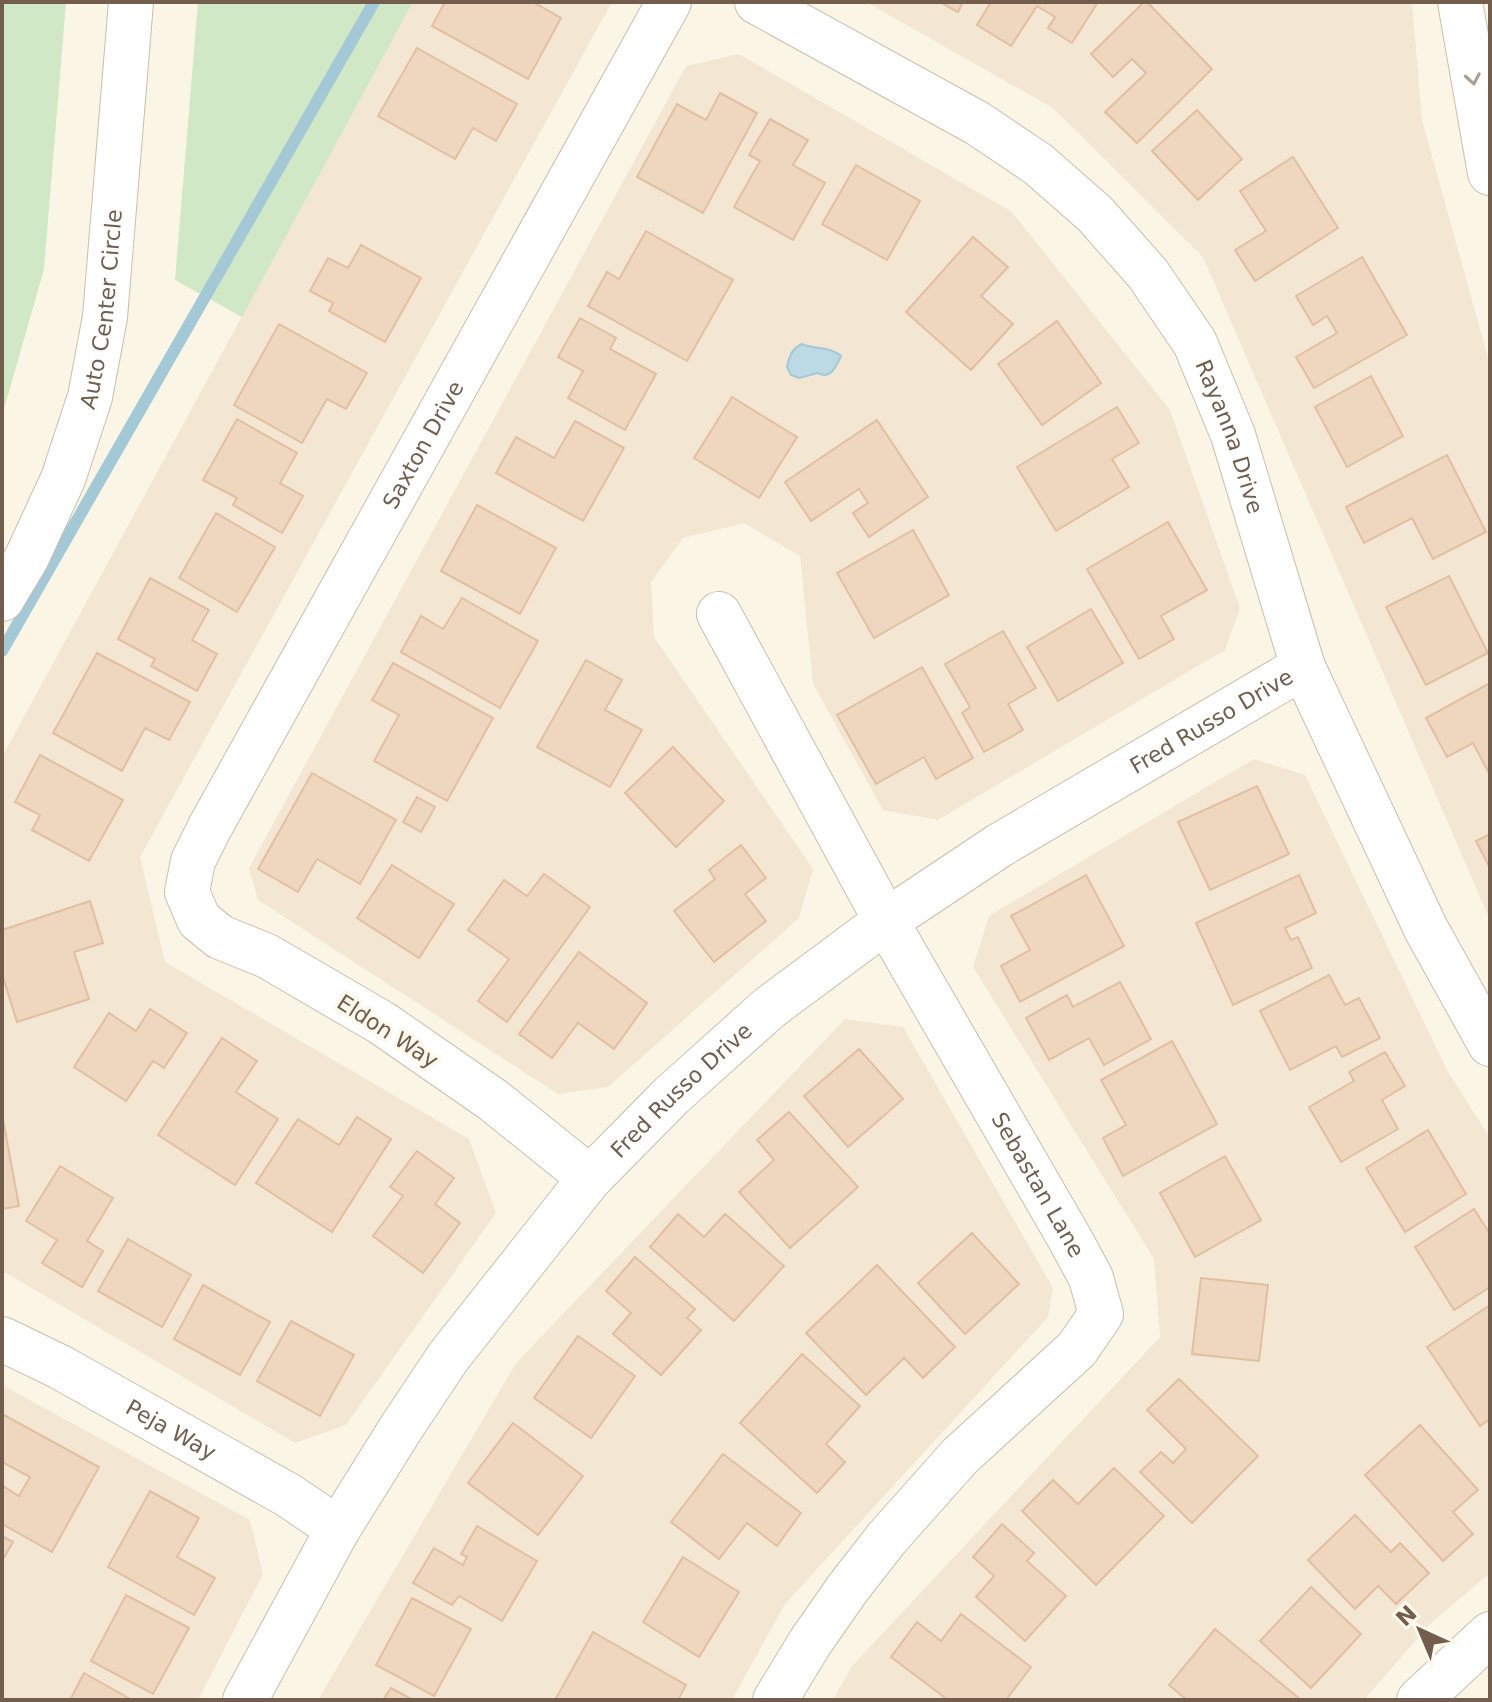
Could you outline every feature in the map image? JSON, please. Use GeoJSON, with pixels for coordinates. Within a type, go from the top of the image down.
{"type":"FeatureCollection","features":[{"type":"Feature","properties":{"kind":"street","name":"Auto Center Circle"},"geometry":{"type":"LineString","coordinates":[[2,599],[27,557],[63,479],[90,397],[105,317],[131,2]]}},
{"type":"Feature","properties":{"kind":"street","name":"Saxton Drive"},"geometry":{"type":"LineString","coordinates":[[187,892],[193,861],[210,827],[669,2]]}},
{"type":"Feature","properties":{"kind":"street","name":"Rayanna Drive"},"geometry":{"type":"LineString","coordinates":[[757,2],[977,123],[1038,164],[1095,214],[1148,274],[1195,343],[1233,435],[1303,667],[1426,929],[1490,1044]]}},
{"type":"Feature","properties":{"kind":"street"},"geometry":{"type":"LineString","coordinates":[[1460,2],[1490,173]]}},
{"type":"Feature","properties":{"kind":"street","name":"Sebastan Lane"},"geometry":{"type":"LineString","coordinates":[[719,614],[886,921],[1070,1239],[1091,1278],[1101,1314],[1077,1349],[960,1456],[887,1538],[811,1641],[775,1700]]}},
{"type":"Feature","properties":{"kind":"street","name":"Fred Russo Drive"},"geometry":{"type":"LineString","coordinates":[[245,1700],[338,1529],[449,1356],[590,1178],[672,1095],[769,1008],[886,921],[1000,845],[1303,667]]}},
{"type":"Feature","properties":{"kind":"street","name":"Eldon Way"},"geometry":{"type":"LineString","coordinates":[[187,892],[199,920],[220,937],[267,956],[382,1023],[493,1100],[590,1178]]}},
{"type":"Feature","properties":{"kind":"street","name":"Peja Way"},"geometry":{"type":"LineString","coordinates":[[2,1339],[72,1374],[288,1495],[338,1529]]}},
{"type":"Feature","properties":{"kind":"street"},"geometry":{"type":"LineString","coordinates":[[1419,1700],[1490,1634]]}},
{"type":"Feature","properties":{"kind":"shaded area"},"geometry":{"type":"Polygon","coordinates":[[[413,2],[612,2],[140,857],[165,962],[469,1139],[496,1213],[346,1425],[295,1443],[2,1273],[2,757],[413,2]]]}},
{"type":"Feature","properties":{"kind":"shaded area"},"geometry":{"type":"Polygon","coordinates":[[[866,2],[1412,2],[1422,120],[1490,365],[1490,920],[1203,257],[1053,108],[866,2]]]}},
{"type":"Feature","properties":{"kind":"shaded area"},"geometry":{"type":"Polygon","coordinates":[[[739,54],[1012,212],[1170,410],[1240,608],[1225,650],[938,820],[883,810],[813,684],[800,556],[744,523],[683,538],[651,582],[654,637],[813,869],[799,918],[608,1087],[558,1094],[258,900],[249,868],[686,66],[739,54]]]}},
{"type":"Feature","properties":{"kind":"shaded area"},"geometry":{"type":"Polygon","coordinates":[[[1254,759],[1305,775],[1447,1070],[1490,1138],[1490,1573],[1430,1624],[1364,1700],[833,1700],[852,1666],[1160,1337],[1154,1259],[973,967],[989,916],[1254,759]]]}},
{"type":"Feature","properties":{"kind":"shaded area"},"geometry":{"type":"Polygon","coordinates":[[[845,1019],[903,1027],[1053,1288],[1048,1317],[785,1604],[732,1700],[318,1700],[516,1363],[845,1019]]]}},
{"type":"Feature","properties":{"kind":"shaded area"},"geometry":{"type":"Polygon","coordinates":[[[2,1385],[250,1520],[263,1574],[198,1700],[2,1700],[2,1385]]]}},
{"type":"Feature","properties":{"kind":"green space"},"geometry":{"type":"Polygon","coordinates":[[[2,2],[66,2],[44,269],[2,416],[2,2]]]}},
{"type":"Feature","properties":{"kind":"green space"},"geometry":{"type":"Polygon","coordinates":[[[198,2],[413,2],[242,317],[175,280],[198,2]]]}},
{"type":"Feature","properties":{"kind":"water"},"geometry":{"type":"Polygon","coordinates":[[[802,344],[841,356],[835,368],[826,375],[818,373],[799,378],[791,375],[787,367],[792,353],[802,344]]]}},
{"type":"Feature","properties":{"kind":"building"},"geometry":{"type":"Polygon","coordinates":[[[445,2],[533,2],[561,18],[528,79],[432,26],[445,2]]]}},
{"type":"Feature","properties":{"kind":"building"},"geometry":{"type":"Polygon","coordinates":[[[940,2],[963,2],[958,12],[940,2]]]}},
{"type":"Feature","properties":{"kind":"building"},"geometry":{"type":"Polygon","coordinates":[[[991,2],[1098,2],[1072,43],[1048,28],[1055,17],[1037,6],[1011,46],[977,25],[991,2]]]}},
{"type":"Feature","properties":{"kind":"building"},"geometry":{"type":"Polygon","coordinates":[[[1144,2],[1212,69],[1137,143],[1105,112],[1146,73],[1132,59],[1113,77],[1091,54],[1144,2]]]}},
{"type":"Feature","properties":{"kind":"building"},"geometry":{"type":"Polygon","coordinates":[[[417,48],[517,104],[496,141],[473,128],[455,159],[378,116],[417,48]]]}},
{"type":"Feature","properties":{"kind":"building"},"geometry":{"type":"Polygon","coordinates":[[[720,93],[757,113],[703,213],[637,177],[677,104],[706,120],[720,93]]]}},
{"type":"Feature","properties":{"kind":"building"},"geometry":{"type":"Polygon","coordinates":[[[1197,110],[1242,159],[1198,200],[1152,151],[1197,110]]]}},
{"type":"Feature","properties":{"kind":"building"},"geometry":{"type":"Polygon","coordinates":[[[770,119],[808,140],[793,165],[825,183],[793,240],[734,207],[760,161],[749,155],[770,119]]]}},
{"type":"Feature","properties":{"kind":"building"},"geometry":{"type":"Polygon","coordinates":[[[1293,157],[1338,228],[1255,281],[1235,250],[1266,231],[1240,191],[1293,157]]]}},
{"type":"Feature","properties":{"kind":"building"},"geometry":{"type":"Polygon","coordinates":[[[856,165],[920,201],[887,260],[822,224],[856,165]]]}},
{"type":"Feature","properties":{"kind":"building"},"geometry":{"type":"Polygon","coordinates":[[[646,231],[733,280],[687,361],[588,306],[607,272],[619,279],[646,231]]]}},
{"type":"Feature","properties":{"kind":"building"},"geometry":{"type":"Polygon","coordinates":[[[973,237],[1008,267],[981,296],[1013,324],[971,370],[906,312],[973,237]]]}},
{"type":"Feature","properties":{"kind":"building"},"geometry":{"type":"Polygon","coordinates":[[[361,245],[421,278],[385,342],[329,311],[333,303],[310,291],[328,258],[348,268],[361,245]]]}},
{"type":"Feature","properties":{"kind":"building"},"geometry":{"type":"Polygon","coordinates":[[[1362,257],[1407,335],[1314,388],[1296,357],[1337,333],[1327,316],[1313,325],[1296,296],[1362,257]]]}},
{"type":"Feature","properties":{"kind":"building"},"geometry":{"type":"Polygon","coordinates":[[[580,318],[616,338],[610,349],[656,374],[625,430],[568,398],[583,371],[558,357],[580,318]]]}},
{"type":"Feature","properties":{"kind":"building"},"geometry":{"type":"Polygon","coordinates":[[[1057,321],[1101,383],[1042,425],[998,364],[1057,321]]]}},
{"type":"Feature","properties":{"kind":"building"},"geometry":{"type":"Polygon","coordinates":[[[279,324],[367,373],[346,409],[327,399],[302,443],[234,405],[279,324]]]}},
{"type":"Feature","properties":{"kind":"building"},"geometry":{"type":"Polygon","coordinates":[[[1371,376],[1403,436],[1347,467],[1315,407],[1371,376]]]}},
{"type":"Feature","properties":{"kind":"building"},"geometry":{"type":"Polygon","coordinates":[[[732,397],[797,437],[759,498],[694,458],[732,397]]]}},
{"type":"Feature","properties":{"kind":"building"},"geometry":{"type":"Polygon","coordinates":[[[1117,407],[1139,443],[1112,459],[1129,487],[1056,531],[1017,467],[1117,407]]]}},
{"type":"Feature","properties":{"kind":"building"},"geometry":{"type":"Polygon","coordinates":[[[237,419],[297,453],[280,483],[303,496],[282,533],[233,505],[237,498],[203,480],[237,419]]]}},
{"type":"Feature","properties":{"kind":"building"},"geometry":{"type":"Polygon","coordinates":[[[877,420],[928,497],[869,537],[853,513],[868,503],[859,489],[811,521],[785,482],[877,420]]]}},
{"type":"Feature","properties":{"kind":"building"},"geometry":{"type":"Polygon","coordinates":[[[575,421],[624,448],[583,521],[496,473],[516,437],[554,458],[575,421]]]}},
{"type":"Feature","properties":{"kind":"building"},"geometry":{"type":"Polygon","coordinates":[[[1447,455],[1486,532],[1433,559],[1412,518],[1364,543],[1346,507],[1447,455]]]}},
{"type":"Feature","properties":{"kind":"building"},"geometry":{"type":"Polygon","coordinates":[[[477,505],[556,548],[520,614],[441,571],[477,505]]]}},
{"type":"Feature","properties":{"kind":"building"},"geometry":{"type":"Polygon","coordinates":[[[216,513],[275,547],[237,612],[179,578],[216,513]]]}},
{"type":"Feature","properties":{"kind":"building"},"geometry":{"type":"Polygon","coordinates":[[[1168,522],[1207,590],[1161,616],[1174,639],[1139,659],[1087,569],[1168,522]]]}},
{"type":"Feature","properties":{"kind":"building"},"geometry":{"type":"Polygon","coordinates":[[[913,530],[949,595],[874,638],[837,573],[913,530]]]}},
{"type":"Feature","properties":{"kind":"building"},"geometry":{"type":"Polygon","coordinates":[[[1449,576],[1488,653],[1426,685],[1386,607],[1449,576]]]}},
{"type":"Feature","properties":{"kind":"building"},"geometry":{"type":"Polygon","coordinates":[[[150,578],[209,610],[192,640],[217,654],[197,691],[151,666],[155,659],[118,639],[150,578]]]}},
{"type":"Feature","properties":{"kind":"building"},"geometry":{"type":"Polygon","coordinates":[[[462,598],[538,641],[500,708],[401,652],[421,616],[443,629],[462,598]]]}},
{"type":"Feature","properties":{"kind":"building"},"geometry":{"type":"Polygon","coordinates":[[[1091,609],[1123,663],[1058,701],[1027,647],[1091,609]]]}},
{"type":"Feature","properties":{"kind":"building"},"geometry":{"type":"Polygon","coordinates":[[[1003,631],[1036,688],[1008,704],[1023,730],[984,752],[962,713],[970,707],[945,664],[1003,631]]]}},
{"type":"Feature","properties":{"kind":"building"},"geometry":{"type":"Polygon","coordinates":[[[97,653],[190,702],[169,740],[145,728],[122,771],[53,733],[97,653]]]}},
{"type":"Feature","properties":{"kind":"building"},"geometry":{"type":"Polygon","coordinates":[[[586,660],[622,680],[605,710],[642,730],[610,787],[537,747],[586,660]]]}},
{"type":"Feature","properties":{"kind":"building"},"geometry":{"type":"Polygon","coordinates":[[[393,663],[493,718],[447,801],[374,761],[399,715],[372,700],[393,663]]]}},
{"type":"Feature","properties":{"kind":"building"},"geometry":{"type":"Polygon","coordinates":[[[922,667],[973,758],[936,779],[924,757],[876,784],[837,715],[922,667]]]}},
{"type":"Feature","properties":{"kind":"building"},"geometry":{"type":"Polygon","coordinates":[[[1490,683],[1490,775],[1473,743],[1447,757],[1426,718],[1490,683]]]}},
{"type":"Feature","properties":{"kind":"building"},"geometry":{"type":"Polygon","coordinates":[[[673,747],[724,801],[676,847],[625,793],[673,747]]]}},
{"type":"Feature","properties":{"kind":"building"},"geometry":{"type":"Polygon","coordinates":[[[40,755],[123,800],[89,861],[32,830],[40,815],[15,802],[40,755]]]}},
{"type":"Feature","properties":{"kind":"building"},"geometry":{"type":"Polygon","coordinates":[[[312,773],[396,820],[360,884],[317,859],[298,892],[258,869],[312,773]]]}},
{"type":"Feature","properties":{"kind":"building"},"geometry":{"type":"Polygon","coordinates":[[[1257,786],[1289,854],[1210,890],[1178,822],[1257,786]]]}},
{"type":"Feature","properties":{"kind":"building"},"geometry":{"type":"Polygon","coordinates":[[[417,797],[435,807],[421,832],[403,822],[417,797]]]}},
{"type":"Feature","properties":{"kind":"building"},"geometry":{"type":"Polygon","coordinates":[[[1490,834],[1490,868],[1476,841],[1490,834]]]}},
{"type":"Feature","properties":{"kind":"building"},"geometry":{"type":"Polygon","coordinates":[[[741,845],[766,878],[745,894],[766,921],[714,962],[674,911],[715,879],[709,870],[741,845]]]}},
{"type":"Feature","properties":{"kind":"building"},"geometry":{"type":"Polygon","coordinates":[[[392,865],[454,904],[419,958],[357,918],[392,865]]]}},
{"type":"Feature","properties":{"kind":"building"},"geometry":{"type":"Polygon","coordinates":[[[544,874],[590,907],[507,1022],[478,1001],[509,959],[468,930],[504,880],[527,896],[544,874]]]}},
{"type":"Feature","properties":{"kind":"building"},"geometry":{"type":"Polygon","coordinates":[[[1086,875],[1124,946],[1020,1002],[1001,966],[1030,950],[1011,916],[1086,875]]]}},
{"type":"Feature","properties":{"kind":"building"},"geometry":{"type":"Polygon","coordinates":[[[1299,875],[1316,913],[1285,928],[1291,940],[1298,937],[1312,968],[1233,1005],[1196,923],[1299,875]]]}},
{"type":"Feature","properties":{"kind":"building"},"geometry":{"type":"Polygon","coordinates":[[[90,901],[103,943],[74,952],[89,999],[17,1022],[2,974],[2,930],[90,901]]]}},
{"type":"Feature","properties":{"kind":"building"},"geometry":{"type":"Polygon","coordinates":[[[579,952],[647,1003],[614,1049],[578,1023],[552,1058],[519,1034],[579,952]]]}},
{"type":"Feature","properties":{"kind":"building"},"geometry":{"type":"Polygon","coordinates":[[[1329,975],[1345,1005],[1359,998],[1380,1038],[1342,1057],[1336,1046],[1290,1070],[1260,1011],[1329,975]]]}},
{"type":"Feature","properties":{"kind":"building"},"geometry":{"type":"Polygon","coordinates":[[[1120,982],[1151,1039],[1104,1065],[1089,1038],[1049,1060],[1026,1018],[1067,995],[1073,1007],[1120,982]]]}},
{"type":"Feature","properties":{"kind":"building"},"geometry":{"type":"Polygon","coordinates":[[[150,1009],[187,1033],[164,1068],[153,1061],[126,1101],[74,1067],[109,1013],[136,1031],[150,1009]]]}},
{"type":"Feature","properties":{"kind":"building"},"geometry":{"type":"Polygon","coordinates":[[[222,1038],[257,1061],[236,1092],[278,1119],[235,1185],[158,1135],[222,1038]]]}},
{"type":"Feature","properties":{"kind":"building"},"geometry":{"type":"Polygon","coordinates":[[[1172,1041],[1217,1124],[1123,1176],[1103,1138],[1126,1125],[1101,1080],[1172,1041]]]}},
{"type":"Feature","properties":{"kind":"building"},"geometry":{"type":"Polygon","coordinates":[[[859,1049],[903,1099],[848,1147],[804,1096],[859,1049]]]}},
{"type":"Feature","properties":{"kind":"building"},"geometry":{"type":"Polygon","coordinates":[[[1385,1052],[1405,1086],[1382,1100],[1398,1129],[1341,1162],[1309,1107],[1354,1081],[1349,1072],[1385,1052]]]}},
{"type":"Feature","properties":{"kind":"building"},"geometry":{"type":"Polygon","coordinates":[[[789,1112],[858,1187],[790,1248],[739,1192],[774,1160],[757,1140],[789,1112]]]}},
{"type":"Feature","properties":{"kind":"building"},"geometry":{"type":"Polygon","coordinates":[[[2,1114],[19,1206],[2,1209],[2,1114]]]}},
{"type":"Feature","properties":{"kind":"building"},"geometry":{"type":"Polygon","coordinates":[[[357,1117],[391,1139],[332,1232],[256,1183],[298,1119],[339,1145],[357,1117]]]}},
{"type":"Feature","properties":{"kind":"building"},"geometry":{"type":"Polygon","coordinates":[[[1428,1130],[1466,1194],[1405,1232],[1366,1168],[1428,1130]]]}},
{"type":"Feature","properties":{"kind":"building"},"geometry":{"type":"Polygon","coordinates":[[[417,1151],[454,1178],[435,1204],[460,1223],[423,1273],[373,1236],[403,1196],[390,1187],[417,1151]]]}},
{"type":"Feature","properties":{"kind":"building"},"geometry":{"type":"Polygon","coordinates":[[[1225,1156],[1261,1220],[1195,1257],[1160,1193],[1225,1156]]]}},
{"type":"Feature","properties":{"kind":"building"},"geometry":{"type":"Polygon","coordinates":[[[60,1166],[113,1198],[87,1241],[103,1251],[82,1287],[42,1263],[57,1240],[26,1221],[60,1166]]]}},
{"type":"Feature","properties":{"kind":"building"},"geometry":{"type":"Polygon","coordinates":[[[1474,1209],[1490,1234],[1490,1287],[1454,1310],[1415,1247],[1474,1209]]]}},
{"type":"Feature","properties":{"kind":"building"},"geometry":{"type":"Polygon","coordinates":[[[678,1214],[704,1237],[725,1214],[784,1266],[734,1321],[650,1247],[678,1214]]]}},
{"type":"Feature","properties":{"kind":"building"},"geometry":{"type":"Polygon","coordinates":[[[972,1233],[1019,1284],[965,1334],[918,1283],[972,1233]]]}},
{"type":"Feature","properties":{"kind":"building"},"geometry":{"type":"Polygon","coordinates":[[[128,1239],[191,1275],[162,1327],[98,1291],[128,1239]]]}},
{"type":"Feature","properties":{"kind":"building"},"geometry":{"type":"Polygon","coordinates":[[[635,1257],[695,1309],[687,1318],[701,1330],[661,1375],[613,1334],[631,1313],[606,1291],[635,1257]]]}},
{"type":"Feature","properties":{"kind":"building"},"geometry":{"type":"Polygon","coordinates":[[[877,1265],[955,1347],[923,1378],[904,1358],[866,1395],[806,1333],[877,1265]]]}},
{"type":"Feature","properties":{"kind":"building"},"geometry":{"type":"Polygon","coordinates":[[[1201,1278],[1268,1285],[1259,1361],[1192,1354],[1201,1278]]]}},
{"type":"Feature","properties":{"kind":"building"},"geometry":{"type":"Polygon","coordinates":[[[203,1285],[270,1322],[240,1375],[174,1339],[203,1285]]]}},
{"type":"Feature","properties":{"kind":"building"},"geometry":{"type":"Polygon","coordinates":[[[1490,1305],[1490,1419],[1480,1426],[1427,1347],[1490,1305]]]}},
{"type":"Feature","properties":{"kind":"building"},"geometry":{"type":"Polygon","coordinates":[[[291,1321],[354,1355],[320,1416],[257,1381],[291,1321]]]}},
{"type":"Feature","properties":{"kind":"building"},"geometry":{"type":"Polygon","coordinates":[[[578,1336],[635,1376],[591,1438],[534,1398],[578,1336]]]}},
{"type":"Feature","properties":{"kind":"building"},"geometry":{"type":"Polygon","coordinates":[[[802,1354],[860,1406],[826,1444],[845,1462],[817,1493],[740,1423],[802,1354]]]}},
{"type":"Feature","properties":{"kind":"building"},"geometry":{"type":"Polygon","coordinates":[[[1179,1379],[1258,1456],[1192,1523],[1140,1472],[1161,1452],[1173,1463],[1186,1449],[1147,1410],[1179,1379]]]}},
{"type":"Feature","properties":{"kind":"building"},"geometry":{"type":"Polygon","coordinates":[[[4,1415],[99,1467],[52,1552],[2,1524],[3,1486],[19,1496],[30,1477],[2,1462],[4,1415]]]}},
{"type":"Feature","properties":{"kind":"building"},"geometry":{"type":"Polygon","coordinates":[[[513,1423],[583,1476],[538,1535],[468,1483],[513,1423]]]}},
{"type":"Feature","properties":{"kind":"building"},"geometry":{"type":"Polygon","coordinates":[[[1420,1425],[1478,1490],[1453,1512],[1473,1534],[1443,1561],[1365,1475],[1420,1425]]]}},
{"type":"Feature","properties":{"kind":"building"},"geometry":{"type":"Polygon","coordinates":[[[723,1454],[801,1513],[777,1546],[747,1523],[719,1559],[671,1522],[723,1454]]]}},
{"type":"Feature","properties":{"kind":"building"},"geometry":{"type":"Polygon","coordinates":[[[1114,1468],[1164,1516],[1096,1585],[1022,1511],[1053,1480],[1078,1504],[1114,1468]]]}},
{"type":"Feature","properties":{"kind":"building"},"geometry":{"type":"Polygon","coordinates":[[[150,1491],[199,1518],[177,1557],[215,1578],[194,1615],[108,1567],[150,1491]]]}},
{"type":"Feature","properties":{"kind":"building"},"geometry":{"type":"Polygon","coordinates":[[[1355,1515],[1391,1552],[1400,1543],[1429,1573],[1396,1604],[1378,1586],[1355,1609],[1308,1560],[1355,1515]]]}},
{"type":"Feature","properties":{"kind":"building"},"geometry":{"type":"Polygon","coordinates":[[[1002,1524],[1034,1553],[1027,1561],[1066,1596],[1025,1641],[976,1597],[994,1576],[973,1557],[1002,1524]]]}},
{"type":"Feature","properties":{"kind":"building"},"geometry":{"type":"Polygon","coordinates":[[[477,1526],[537,1561],[502,1621],[459,1596],[452,1605],[413,1583],[434,1548],[463,1565],[467,1557],[461,1554],[477,1526]]]}},
{"type":"Feature","properties":{"kind":"building"},"geometry":{"type":"Polygon","coordinates":[[[2,1536],[13,1542],[2,1561],[2,1536]]]}},
{"type":"Feature","properties":{"kind":"building"},"geometry":{"type":"Polygon","coordinates":[[[683,1557],[739,1592],[699,1657],[643,1622],[683,1557]]]}},
{"type":"Feature","properties":{"kind":"building"},"geometry":{"type":"Polygon","coordinates":[[[1311,1587],[1361,1634],[1311,1688],[1260,1641],[1311,1587]]]}},
{"type":"Feature","properties":{"kind":"building"},"geometry":{"type":"Polygon","coordinates":[[[126,1595],[189,1628],[153,1694],[91,1661],[126,1595]]]}},
{"type":"Feature","properties":{"kind":"building"},"geometry":{"type":"Polygon","coordinates":[[[412,1598],[471,1629],[434,1696],[376,1665],[412,1598]]]}},
{"type":"Feature","properties":{"kind":"building"},"geometry":{"type":"Polygon","coordinates":[[[961,1614],[1031,1667],[1006,1700],[948,1700],[891,1657],[917,1622],[941,1641],[961,1614]]]}},
{"type":"Feature","properties":{"kind":"building"},"geometry":{"type":"Polygon","coordinates":[[[1215,1629],[1301,1700],[1187,1700],[1169,1685],[1215,1629]]]}},
{"type":"Feature","properties":{"kind":"building"},"geometry":{"type":"Polygon","coordinates":[[[593,1632],[686,1685],[678,1700],[555,1700],[593,1632]]]}},
{"type":"Feature","properties":{"kind":"building"},"geometry":{"type":"Polygon","coordinates":[[[84,1673],[132,1700],[70,1700],[84,1673]]]}},
{"type":"Feature","properties":{"kind":"building"},"geometry":{"type":"Polygon","coordinates":[[[391,1688],[413,1700],[383,1700],[391,1688]]]}},
{"type":"Feature","properties":{"kind":"waterway"},"geometry":{"type":"LineString","coordinates":[[2,651],[374,2]]}}]}
